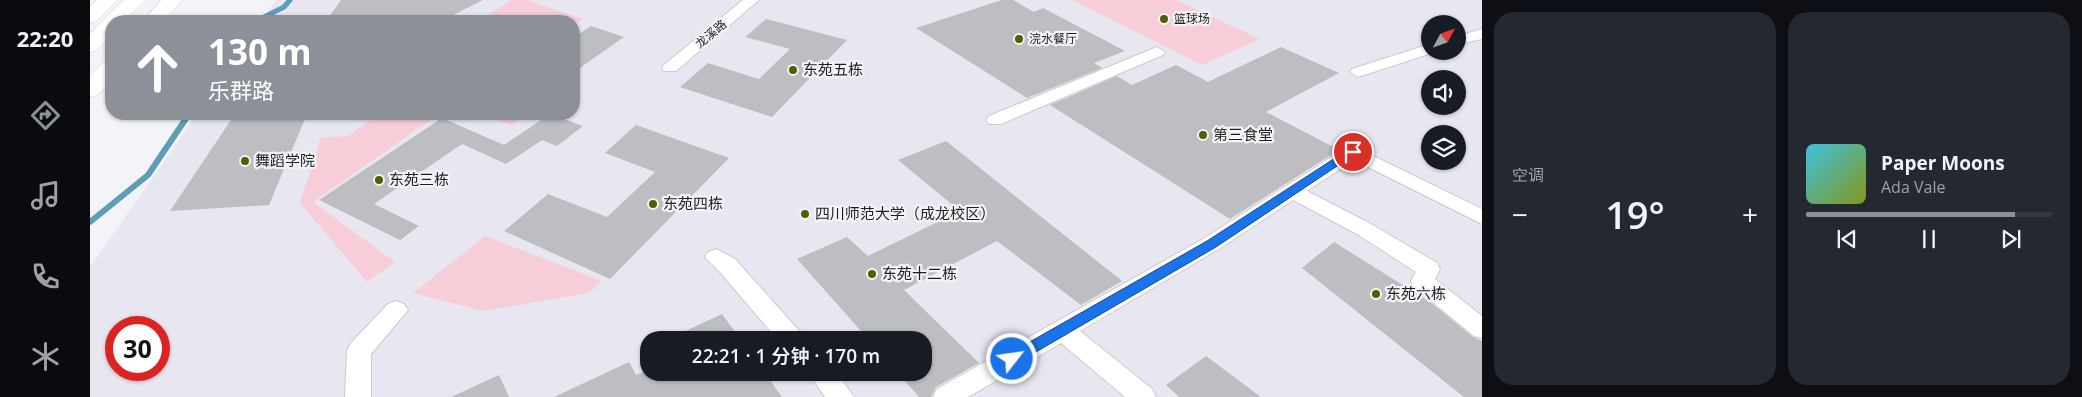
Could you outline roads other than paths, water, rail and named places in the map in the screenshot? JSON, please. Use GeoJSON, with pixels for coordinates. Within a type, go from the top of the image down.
{"type":"FeatureCollection","features":[{"type":"Feature","properties":{"kind":"main road"},"geometry":{"type":"LineString","coordinates":[[90,18],[108,0]]}},
{"type":"Feature","properties":{"kind":"main road"},"geometry":{"type":"LineString","coordinates":[[120,15],[135,0]]}},
{"type":"Feature","properties":{"kind":"main road"},"geometry":{"type":"LineString","coordinates":[[158,15],[172,0]]}},
{"type":"Feature","properties":{"kind":"main road"},"geometry":{"type":"LineString","coordinates":[[90,46],[105,30]]}},
{"type":"Feature","properties":{"kind":"main road"},"geometry":{"type":"LineString","coordinates":[[90,90],[105,74]]}},
{"type":"Feature","properties":{"kind":"street","name":"龙溪路"},"geometry":{"type":"LineString","coordinates":[[670,68],[752,0]]}},
{"type":"Feature","properties":{"kind":"street"},"geometry":{"type":"LineString","coordinates":[[1466,38],[1482,34]]}},
{"type":"Feature","properties":{"kind":"street"},"geometry":{"type":"LineString","coordinates":[[995,120],[1157,52]]}},
{"type":"Feature","properties":{"kind":"street"},"geometry":{"type":"LineString","coordinates":[[1358,72],[1421,52]]}},
{"type":"Feature","properties":{"kind":"street"},"geometry":{"type":"LineString","coordinates":[[946,397],[1212,244],[1353,152],[1480,213]]}},
{"type":"Feature","properties":{"kind":"street"},"geometry":{"type":"LineString","coordinates":[[1292,191],[1364,229],[1429,269],[1422,281],[1482,329]]}},
{"type":"Feature","properties":{"kind":"street"},"geometry":{"type":"LineString","coordinates":[[716,257],[727,265],[784,331]]}},
{"type":"Feature","properties":{"kind":"street"},"geometry":{"type":"LineString","coordinates":[[358,397],[359,351],[396,310]]}},
{"type":"Feature","properties":{"kind":"street"},"geometry":{"type":"LineString","coordinates":[[1062,330],[1135,395]]}},
{"type":"Feature","properties":{"kind":"street"},"geometry":{"type":"LineString","coordinates":[[828,381],[841,397]]}},
{"type":"Feature","properties":{"kind":"waterway"},"geometry":{"type":"LineString","coordinates":[[268,15],[284,7],[290,0]]}},
{"type":"Feature","properties":{"kind":"waterway"},"geometry":{"type":"LineString","coordinates":[[90,222],[148,175],[185,120]]}},
{"type":"Feature","properties":{"kind":"place","name":"篮球场"},"geometry":{"type":"Point","coordinates":[1164,19]}},
{"type":"Feature","properties":{"kind":"place","name":"浣水餐厅"},"geometry":{"type":"Point","coordinates":[1019,39]}},
{"type":"Feature","properties":{"kind":"place","name":"东苑五栋"},"geometry":{"type":"Point","coordinates":[793,70]}},
{"type":"Feature","properties":{"kind":"place","name":"第三食堂"},"geometry":{"type":"Point","coordinates":[1203,135]}},
{"type":"Feature","properties":{"kind":"place","name":"舞蹈学院"},"geometry":{"type":"Point","coordinates":[245,161]}},
{"type":"Feature","properties":{"kind":"place","name":"东苑三栋"},"geometry":{"type":"Point","coordinates":[379,180]}},
{"type":"Feature","properties":{"kind":"place","name":"东苑四栋"},"geometry":{"type":"Point","coordinates":[653,204]}},
{"type":"Feature","properties":{"kind":"place","name":"四川师范大学（成龙校区）"},"geometry":{"type":"Point","coordinates":[805,214]}},
{"type":"Feature","properties":{"kind":"place","name":"东苑十二栋"},"geometry":{"type":"Point","coordinates":[872,274]}},
{"type":"Feature","properties":{"kind":"place","name":"东苑六栋"},"geometry":{"type":"Point","coordinates":[1376,294]}}]}
